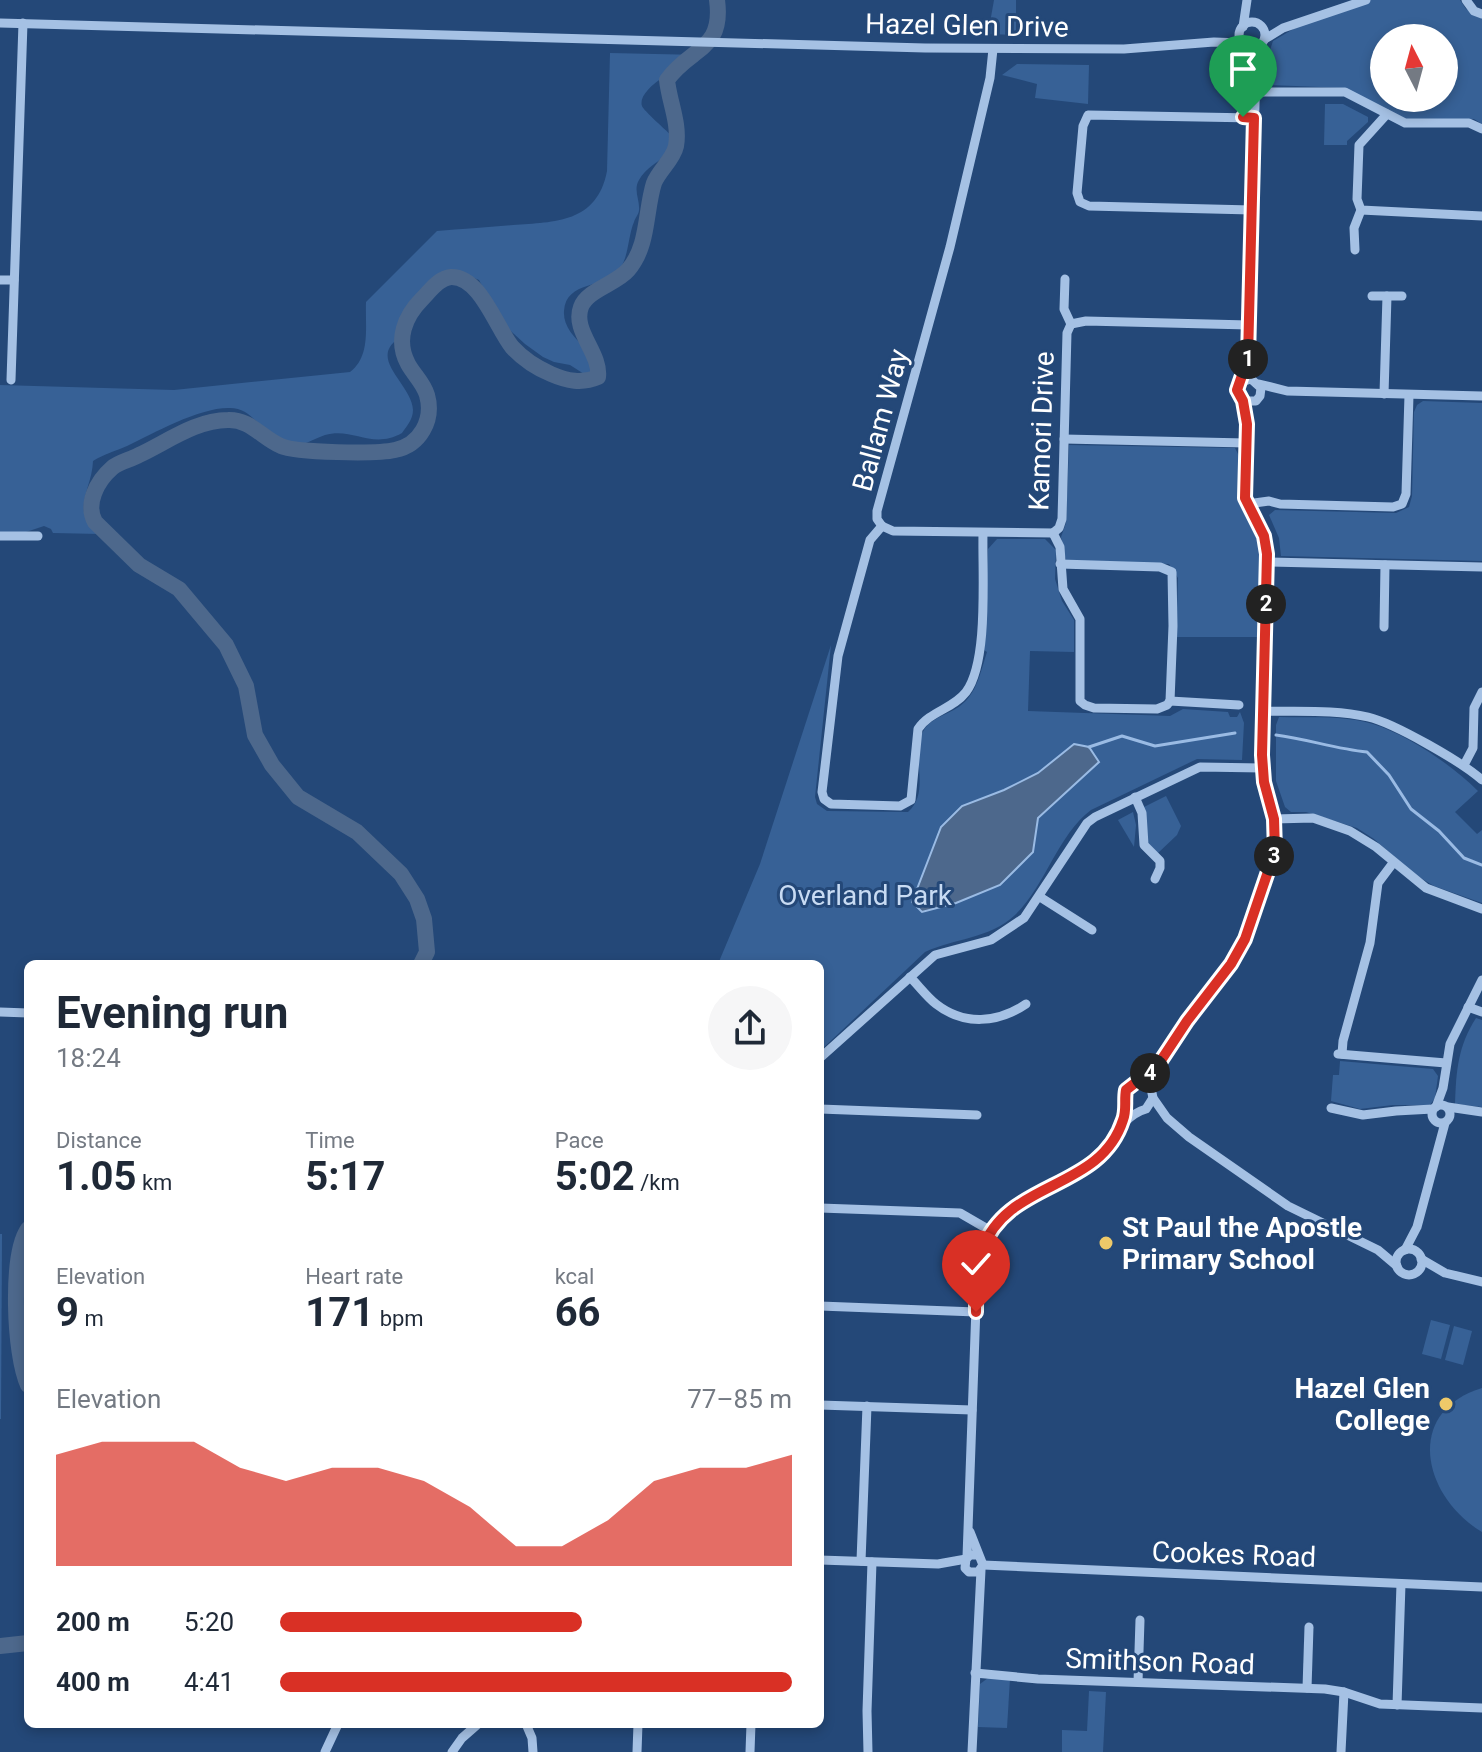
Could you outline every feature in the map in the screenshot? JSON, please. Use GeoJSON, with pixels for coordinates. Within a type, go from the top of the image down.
{"type":"FeatureCollection","features":[{"type":"Feature","properties":{"kind":"street"},"geometry":{"type":"LineString","coordinates":[[1123,1121],[1125,1093],[1129,1086],[1140,1082],[1158,1065],[1231,964],[1245,939],[1272,865],[1276,836],[1262,768],[1267,562],[1264,536],[1247,504],[1247,424],[1243,401],[1238,394],[1248,358],[1256,68],[1263,42],[1260,25],[1247,0]]}},
{"type":"Feature","properties":{"kind":"street"},"geometry":{"type":"LineString","coordinates":[[1247,0],[1242,37],[1256,68]]}},
{"type":"Feature","properties":{"kind":"street"},"geometry":{"type":"LineString","coordinates":[[1242,37],[1254,48],[1283,28],[1366,0]]}},
{"type":"Feature","properties":{"kind":"street"},"geometry":{"type":"LineString","coordinates":[[1466,0],[1474,11],[1482,14]]}},
{"type":"Feature","properties":{"kind":"street","name":"Hazel Glen Drive"},"geometry":{"type":"LineString","coordinates":[[0,23],[993,49],[1124,49],[1242,37]]}},
{"type":"Feature","properties":{"kind":"street"},"geometry":{"type":"LineString","coordinates":[[11,380],[23,23]]}},
{"type":"Feature","properties":{"kind":"street"},"geometry":{"type":"LineString","coordinates":[[1242,37],[1249,23],[1283,28]]}},
{"type":"Feature","properties":{"kind":"street","name":"Ballam Way"},"geometry":{"type":"LineString","coordinates":[[983,533],[979,659],[966,692],[931,715],[918,729],[911,800],[900,806],[836,805],[824,799],[838,656],[870,540],[882,526],[877,519],[877,511],[950,247],[990,78],[993,49]]}},
{"type":"Feature","properties":{"kind":"street"},"geometry":{"type":"LineString","coordinates":[[1255,92],[1345,92],[1405,123],[1469,123],[1482,129]]}},
{"type":"Feature","properties":{"kind":"street"},"geometry":{"type":"LineString","coordinates":[[1355,250],[1354,228],[1361,210],[1357,199],[1359,145],[1387,114]]}},
{"type":"Feature","properties":{"kind":"street"},"geometry":{"type":"LineString","coordinates":[[1252,210],[1089,206],[1080,202],[1077,193],[1083,126],[1088,115],[1254,118]]}},
{"type":"Feature","properties":{"kind":"street"},"geometry":{"type":"LineString","coordinates":[[1361,210],[1482,216]]}},
{"type":"Feature","properties":{"kind":"street","name":"Kamori Drive"},"geometry":{"type":"LineString","coordinates":[[1065,279],[1064,309],[1071,324],[1067,333],[1062,519],[1053,533],[1060,547],[1063,589],[1080,619],[1080,701],[1094,708],[1157,709],[1170,701],[1239,705]]}},
{"type":"Feature","properties":{"kind":"street"},"geometry":{"type":"LineString","coordinates":[[0,280],[14,280]]}},
{"type":"Feature","properties":{"kind":"street"},"geometry":{"type":"LineString","coordinates":[[1372,296],[1402,296]]}},
{"type":"Feature","properties":{"kind":"street"},"geometry":{"type":"LineString","coordinates":[[1384,394],[1387,296]]}},
{"type":"Feature","properties":{"kind":"street"},"geometry":{"type":"LineString","coordinates":[[1071,324],[1086,321],[1249,325]]}},
{"type":"Feature","properties":{"kind":"street"},"geometry":{"type":"LineString","coordinates":[[1247,424],[1261,392],[1248,358]]}},
{"type":"Feature","properties":{"kind":"street"},"geometry":{"type":"LineString","coordinates":[[1241,382],[1248,379],[1287,391],[1482,396]]}},
{"type":"Feature","properties":{"kind":"street"},"geometry":{"type":"LineString","coordinates":[[1243,401],[1287,391]]}},
{"type":"Feature","properties":{"kind":"street"},"geometry":{"type":"LineString","coordinates":[[1247,504],[1269,501],[1280,504],[1393,507],[1402,504],[1407,485],[1409,395]]}},
{"type":"Feature","properties":{"kind":"street"},"geometry":{"type":"LineString","coordinates":[[1064,439],[1246,443]]}},
{"type":"Feature","properties":{"kind":"street"},"geometry":{"type":"LineString","coordinates":[[1253,516],[1264,508],[1280,504]]}},
{"type":"Feature","properties":{"kind":"street"},"geometry":{"type":"LineString","coordinates":[[882,526],[893,531],[1053,533]]}},
{"type":"Feature","properties":{"kind":"street"},"geometry":{"type":"LineString","coordinates":[[0,536],[38,536]]}},
{"type":"Feature","properties":{"kind":"street"},"geometry":{"type":"LineString","coordinates":[[1267,562],[1482,567]]}},
{"type":"Feature","properties":{"kind":"street"},"geometry":{"type":"LineString","coordinates":[[1060,564],[1160,567],[1172,572],[1170,701]]}},
{"type":"Feature","properties":{"kind":"street"},"geometry":{"type":"LineString","coordinates":[[1384,627],[1385,565]]}},
{"type":"Feature","properties":{"kind":"street"},"geometry":{"type":"LineString","coordinates":[[1464,765],[1473,748],[1474,708],[1482,692]]}},
{"type":"Feature","properties":{"kind":"street"},"geometry":{"type":"LineString","coordinates":[[1263,711],[1372,717],[1464,765],[1482,780]]}},
{"type":"Feature","properties":{"kind":"street"},"geometry":{"type":"LineString","coordinates":[[824,1054],[935,955],[1002,934],[1024,918],[1087,823],[1200,767],[1262,768]]}},
{"type":"Feature","properties":{"kind":"street"},"geometry":{"type":"LineString","coordinates":[[1135,797],[1142,813],[1144,845],[1160,861],[1155,879]]}},
{"type":"Feature","properties":{"kind":"street"},"geometry":{"type":"LineString","coordinates":[[1274,819],[1306,817],[1350,831],[1426,888],[1482,909]]}},
{"type":"Feature","properties":{"kind":"street"},"geometry":{"type":"LineString","coordinates":[[1393,863],[1378,883],[1370,943],[1339,1054],[1446,1063]]}},
{"type":"Feature","properties":{"kind":"street"},"geometry":{"type":"LineString","coordinates":[[1040,897],[1092,930]]}},
{"type":"Feature","properties":{"kind":"street"},"geometry":{"type":"LineString","coordinates":[[910,977],[939,1007],[965,1018],[982,1020],[1001,1017],[1026,1004]]}},
{"type":"Feature","properties":{"kind":"street"},"geometry":{"type":"LineString","coordinates":[[1397,1266],[1417,1227],[1439,1143],[1446,1063],[1455,1030],[1482,980]]}},
{"type":"Feature","properties":{"kind":"street"},"geometry":{"type":"LineString","coordinates":[[1468,1007],[1482,1012]]}},
{"type":"Feature","properties":{"kind":"street"},"geometry":{"type":"LineString","coordinates":[[0,1012],[24,1013]]}},
{"type":"Feature","properties":{"kind":"street"},"geometry":{"type":"LineString","coordinates":[[972,1752],[978,1594],[969,1529],[978,1268],[991,1231],[1005,1214],[1022,1200],[1071,1178],[1092,1163],[1123,1121],[1142,1110],[1152,1093],[1158,1065]]}},
{"type":"Feature","properties":{"kind":"street"},"geometry":{"type":"LineString","coordinates":[[1140,1082],[1152,1093],[1167,1118],[1189,1137],[1288,1206],[1378,1250],[1403,1274],[1445,1273],[1482,1282]]}},
{"type":"Feature","properties":{"kind":"street"},"geometry":{"type":"LineString","coordinates":[[1125,1101],[1167,1118]]}},
{"type":"Feature","properties":{"kind":"street"},"geometry":{"type":"LineString","coordinates":[[1331,1108],[1363,1115],[1396,1111],[1441,1114],[1478,1112]]}},
{"type":"Feature","properties":{"kind":"street"},"geometry":{"type":"LineString","coordinates":[[824,1109],[977,1115]]}},
{"type":"Feature","properties":{"kind":"street"},"geometry":{"type":"LineString","coordinates":[[824,1208],[960,1213],[991,1231]]}},
{"type":"Feature","properties":{"kind":"street"},"geometry":{"type":"LineString","coordinates":[[1417,1227],[1421,1267],[1417,1272]]}},
{"type":"Feature","properties":{"kind":"street"},"geometry":{"type":"LineString","coordinates":[[1378,1250],[1420,1256],[1445,1273]]}},
{"type":"Feature","properties":{"kind":"street"},"geometry":{"type":"LineString","coordinates":[[824,1306],[976,1312]]}},
{"type":"Feature","properties":{"kind":"street"},"geometry":{"type":"LineString","coordinates":[[824,1405],[972,1410]]}},
{"type":"Feature","properties":{"kind":"street"},"geometry":{"type":"LineString","coordinates":[[867,1406],[868,1752]]}},
{"type":"Feature","properties":{"kind":"street","name":"Cookes Road"},"geometry":{"type":"LineString","coordinates":[[824,1560],[1482,1587]]}},
{"type":"Feature","properties":{"kind":"street"},"geometry":{"type":"LineString","coordinates":[[1397,1705],[1401,1584]]}},
{"type":"Feature","properties":{"kind":"street"},"geometry":{"type":"LineString","coordinates":[[1138,1682],[1140,1620]]}},
{"type":"Feature","properties":{"kind":"street"},"geometry":{"type":"LineString","coordinates":[[1307,1688],[1309,1627]]}},
{"type":"Feature","properties":{"kind":"street","name":"Smithson Road"},"geometry":{"type":"LineString","coordinates":[[975,1673],[1038,1679],[1307,1688],[1344,1692],[1372,1702],[1397,1705],[1482,1708]]}},
{"type":"Feature","properties":{"kind":"street"},"geometry":{"type":"LineString","coordinates":[[1341,1752],[1344,1692]]}},
{"type":"Feature","properties":{"kind":"street"},"geometry":{"type":"LineString","coordinates":[[325,1752],[336,1728]]}},
{"type":"Feature","properties":{"kind":"street"},"geometry":{"type":"LineString","coordinates":[[452,1752],[473,1728]]}},
{"type":"Feature","properties":{"kind":"street"},"geometry":{"type":"LineString","coordinates":[[528,1728],[533,1752]]}},
{"type":"Feature","properties":{"kind":"street"},"geometry":{"type":"LineString","coordinates":[[637,1752],[638,1728]]}},
{"type":"Feature","properties":{"kind":"street"},"geometry":{"type":"LineString","coordinates":[[750,1752],[751,1728]]}},
{"type":"Feature","properties":{"kind":"green space"},"geometry":{"type":"Polygon","coordinates":[[[994,0],[1016,0],[1016,35],[988,34],[994,0]]]}},
{"type":"Feature","properties":{"kind":"green space"},"geometry":{"type":"Polygon","coordinates":[[[1369,0],[1460,0],[1466,9],[1482,18],[1482,124],[1474,119],[1405,119],[1391,112],[1458,112],[1458,24],[1370,24],[1370,101],[1345,88],[1269,85],[1265,65],[1273,41],[1295,28],[1369,0]]]}},
{"type":"Feature","properties":{"kind":"green space"},"geometry":{"type":"Polygon","coordinates":[[[610,53],[701,55],[697,62],[662,78],[642,99],[643,108],[673,137],[671,152],[645,172],[637,184],[639,212],[620,269],[605,280],[579,289],[566,301],[565,321],[576,339],[599,361],[606,375],[595,381],[570,365],[543,357],[501,322],[479,280],[462,273],[444,273],[423,293],[413,308],[405,335],[393,343],[388,352],[388,361],[411,400],[413,410],[402,433],[391,438],[372,439],[335,433],[290,446],[277,442],[239,409],[205,412],[93,461],[84,510],[91,526],[101,534],[53,533],[44,526],[26,532],[0,532],[0,385],[174,390],[350,372],[364,349],[366,302],[437,231],[544,223],[572,216],[594,201],[607,171],[610,53]]]}},
{"type":"Feature","properties":{"kind":"green space"},"geometry":{"type":"Polygon","coordinates":[[[1017,64],[1089,65],[1088,104],[1035,98],[1037,84],[1002,75],[1017,64]]]}},
{"type":"Feature","properties":{"kind":"green space"},"geometry":{"type":"Polygon","coordinates":[[[1325,104],[1343,104],[1368,117],[1368,122],[1347,141],[1347,145],[1324,145],[1325,104]]]}},
{"type":"Feature","properties":{"kind":"green space"},"geometry":{"type":"Polygon","coordinates":[[[1423,401],[1482,403],[1482,561],[1281,556],[1279,538],[1269,515],[1275,510],[1396,513],[1409,507],[1412,496],[1414,412],[1423,401]]]}},
{"type":"Feature","properties":{"kind":"green space"},"geometry":{"type":"Polygon","coordinates":[[[1069,445],[1235,448],[1240,458],[1241,506],[1260,546],[1261,637],[1176,637],[1178,578],[1169,564],[1066,561],[1061,537],[1066,523],[1069,445]]]}},
{"type":"Feature","properties":{"kind":"green space","name":"Overland Park"},"geometry":{"type":"Polygon","coordinates":[[[997,539],[1045,539],[1056,550],[1055,579],[1062,601],[1074,620],[1074,652],[1030,651],[1028,711],[1170,716],[1183,709],[1228,712],[1230,717],[1237,717],[1240,712],[1244,723],[1242,760],[1197,759],[1091,810],[1069,833],[1035,890],[1015,915],[983,934],[925,952],[824,1047],[824,960],[720,960],[760,864],[831,645],[815,797],[817,804],[827,811],[908,812],[919,794],[919,750],[924,730],[931,722],[966,701],[987,652],[984,650],[988,549],[997,539]]]}},
{"type":"Feature","properties":{"kind":"green space"},"geometry":{"type":"Polygon","coordinates":[[[1279,717],[1338,718],[1373,724],[1415,743],[1443,761],[1478,791],[1455,812],[1477,834],[1482,830],[1482,903],[1434,886],[1414,874],[1357,828],[1306,812],[1291,812],[1285,807],[1276,781],[1276,725],[1279,717]]]}},
{"type":"Feature","properties":{"kind":"green space"},"geometry":{"type":"Polygon","coordinates":[[[1166,796],[1181,826],[1177,835],[1158,853],[1147,844],[1142,808],[1166,796]]]}},
{"type":"Feature","properties":{"kind":"green space"},"geometry":{"type":"Polygon","coordinates":[[[1133,812],[1136,825],[1134,847],[1118,820],[1133,812]]]}},
{"type":"Feature","properties":{"kind":"green space"},"geometry":{"type":"Polygon","coordinates":[[[1476,1018],[1482,1020],[1482,1107],[1455,1104],[1459,1059],[1476,1018]]]}},
{"type":"Feature","properties":{"kind":"green space"},"geometry":{"type":"Polygon","coordinates":[[[1340,1061],[1433,1069],[1438,1076],[1435,1098],[1430,1105],[1360,1109],[1331,1101],[1333,1075],[1339,1075],[1340,1061]]]}},
{"type":"Feature","properties":{"kind":"green space"},"geometry":{"type":"Polygon","coordinates":[[[2,1234],[1,1419],[0,1419],[2,1234]]]}},
{"type":"Feature","properties":{"kind":"green space"},"geometry":{"type":"Polygon","coordinates":[[[1431,1320],[1450,1325],[1441,1359],[1422,1354],[1431,1320]]]}},
{"type":"Feature","properties":{"kind":"green space"},"geometry":{"type":"Polygon","coordinates":[[[1454,1326],[1472,1331],[1463,1365],[1445,1360],[1454,1326]]]}},
{"type":"Feature","properties":{"kind":"green space"},"geometry":{"type":"Polygon","coordinates":[[[1482,1388],[1482,1532],[1462,1517],[1446,1498],[1435,1477],[1430,1456],[1432,1435],[1440,1416],[1457,1400],[1482,1388]]]}},
{"type":"Feature","properties":{"kind":"green space"},"geometry":{"type":"Polygon","coordinates":[[[988,1678],[1010,1679],[1007,1728],[978,1727],[980,1684],[988,1678]]]}},
{"type":"Feature","properties":{"kind":"green space"},"geometry":{"type":"Polygon","coordinates":[[[1089,1691],[1106,1692],[1103,1752],[1062,1752],[1062,1730],[1087,1731],[1089,1691]]]}},
{"type":"Feature","properties":{"kind":"shaded area"},"geometry":{"type":"Polygon","coordinates":[[[1074,744],[1089,747],[1099,762],[1038,818],[1033,852],[1000,885],[956,903],[922,912],[912,902],[941,827],[962,806],[1038,773],[1074,744]]]}},
{"type":"Feature","properties":{"kind":"waterway"},"geometry":{"type":"LineString","coordinates":[[423,960],[427,952],[424,919],[417,899],[401,874],[357,832],[298,797],[272,765],[255,735],[246,686],[226,645],[179,589],[139,565],[95,522],[91,508],[94,493],[115,466],[193,428],[216,421],[243,423],[274,443],[303,450],[386,451],[412,443],[427,422],[429,404],[421,382],[404,355],[402,337],[416,306],[435,285],[451,277],[461,279],[479,293],[512,347],[530,363],[569,380],[598,377],[595,359],[580,325],[581,307],[589,296],[628,270],[640,250],[654,183],[676,146],[667,80],[710,39],[718,17],[717,0]]}},
{"type":"Feature","properties":{"kind":"waterway"},"geometry":{"type":"LineString","coordinates":[[1089,747],[1122,736],[1155,746],[1235,733]]}},
{"type":"Feature","properties":{"kind":"waterway"},"geometry":{"type":"LineString","coordinates":[[1276,735],[1367,752],[1389,775],[1411,809],[1439,831],[1464,858],[1482,865]]}},
{"type":"Feature","properties":{"kind":"waterway"},"geometry":{"type":"LineString","coordinates":[[24,1238],[16,1282],[17,1329],[24,1374]]}},
{"type":"Feature","properties":{"kind":"waterway"},"geometry":{"type":"LineString","coordinates":[[0,1646],[24,1643]]}},
{"type":"Feature","properties":{"kind":"place","name":"St Paul the Apostle Primary School"},"geometry":{"type":"Point","coordinates":[1106,1243]}},
{"type":"Feature","properties":{"kind":"place","name":"Hazel Glen College"},"geometry":{"type":"Point","coordinates":[1446,1404]}},
{"type":"Feature","properties":{"kind":"route"},"geometry":{"type":"LineString","coordinates":[[976,1312],[978,1268],[991,1231],[1013,1206],[1032,1194],[1071,1178],[1102,1154],[1123,1121],[1126,1090],[1158,1065],[1239,951],[1272,865],[1276,836],[1262,768],[1267,554],[1264,536],[1245,498],[1247,424],[1243,401],[1237,390],[1248,358],[1254,118],[1243,117]]}}]}
